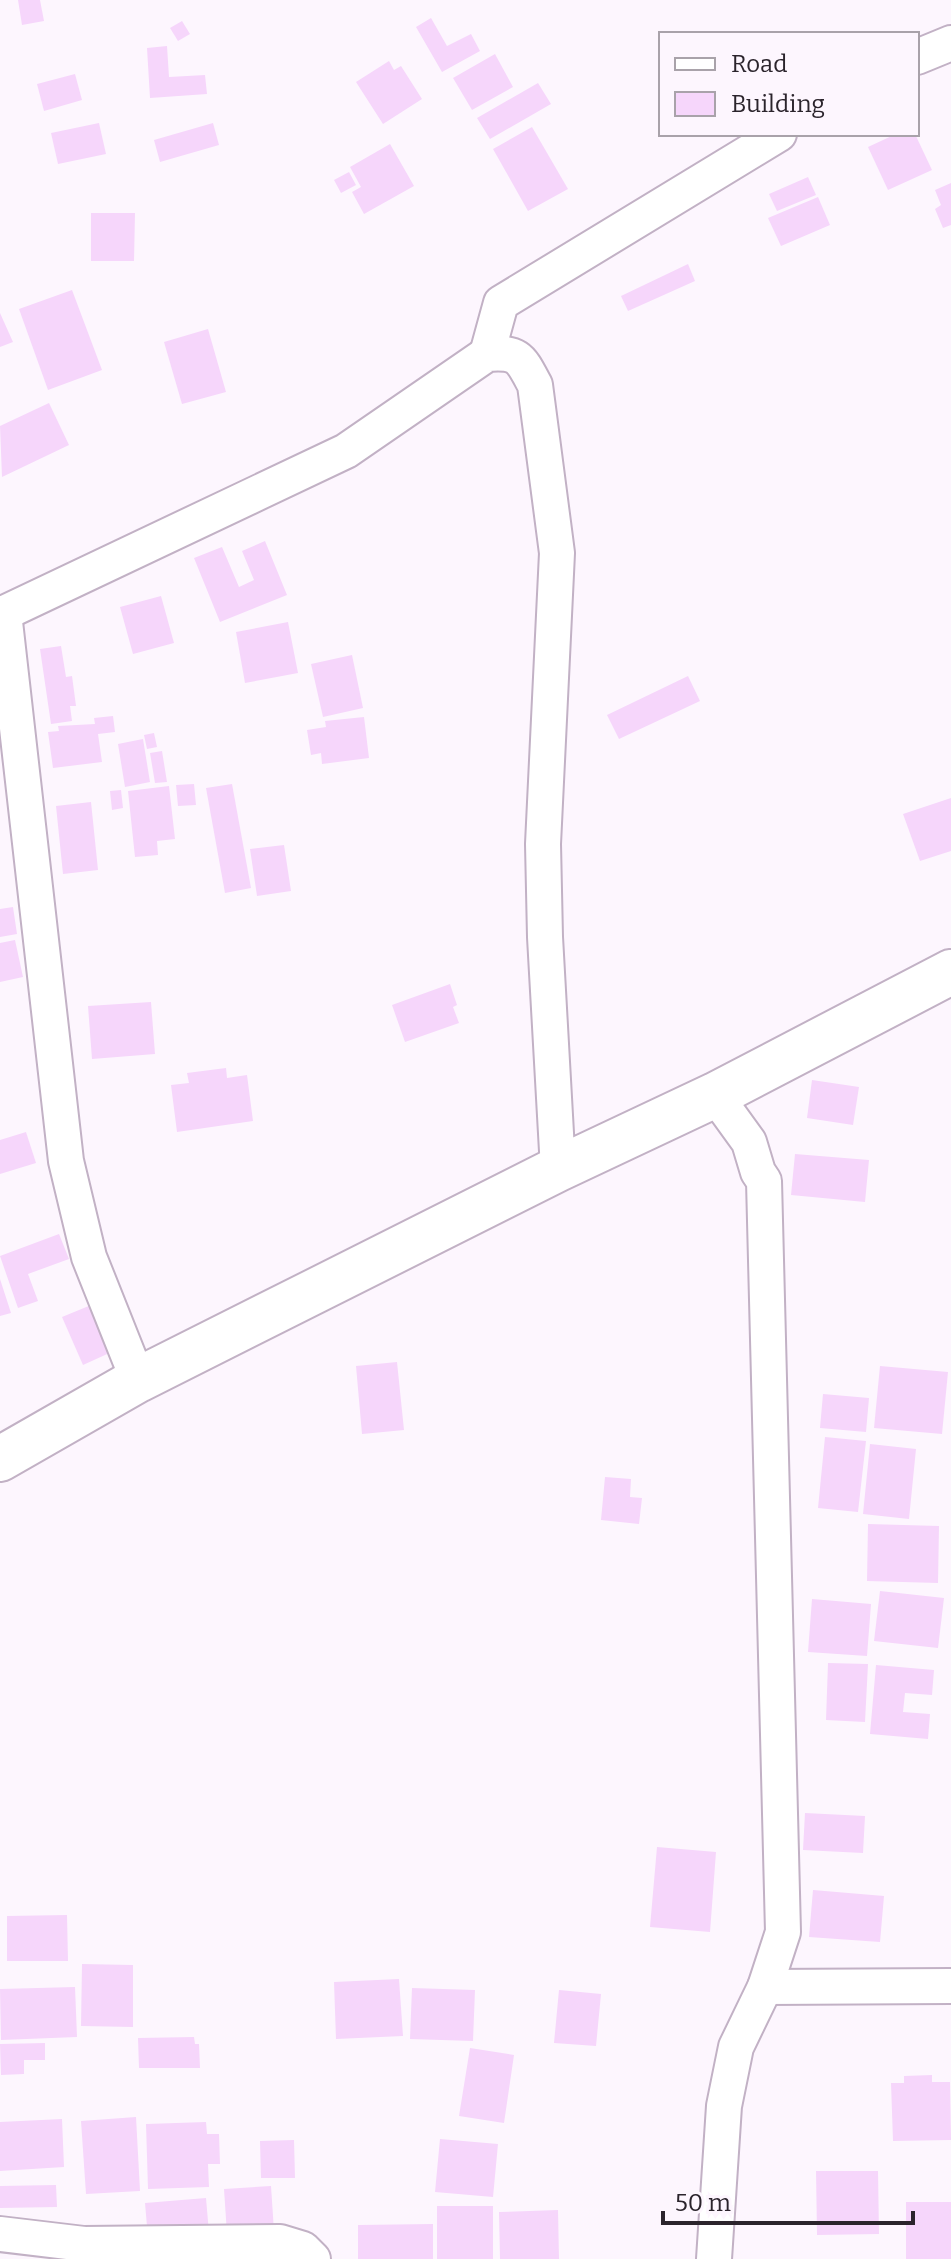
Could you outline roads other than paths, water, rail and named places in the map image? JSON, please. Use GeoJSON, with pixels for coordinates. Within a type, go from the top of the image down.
{"type":"FeatureCollection","features":[{"type":"Feature","properties":{"kind":"street"},"geometry":{"type":"LineString","coordinates":[[919,56],[951,43]]}},
{"type":"Feature","properties":{"kind":"street"},"geometry":{"type":"LineString","coordinates":[[487,354],[501,303],[776,136]]}},
{"type":"Feature","properties":{"kind":"street"},"geometry":{"type":"LineString","coordinates":[[138,1380],[89,1257],[66,1161],[2,614],[346,451],[487,354],[509,353],[523,363],[535,385],[557,553],[543,844],[558,1169]]}},
{"type":"Feature","properties":{"kind":"street"},"geometry":{"type":"LineString","coordinates":[[0,1459],[138,1380],[558,1169],[715,1095],[951,972]]}},
{"type":"Feature","properties":{"kind":"street"},"geometry":{"type":"LineString","coordinates":[[714,2259],[724,2106],[736,2047],[765,1987],[783,1932],[764,1181],[749,1142],[715,1095]]}},
{"type":"Feature","properties":{"kind":"street"},"geometry":{"type":"LineString","coordinates":[[765,1987],[951,1986]]}},
{"type":"Feature","properties":{"kind":"street"},"geometry":{"type":"LineString","coordinates":[[0,2234],[84,2244],[280,2242],[303,2249],[313,2259]]}}]}
